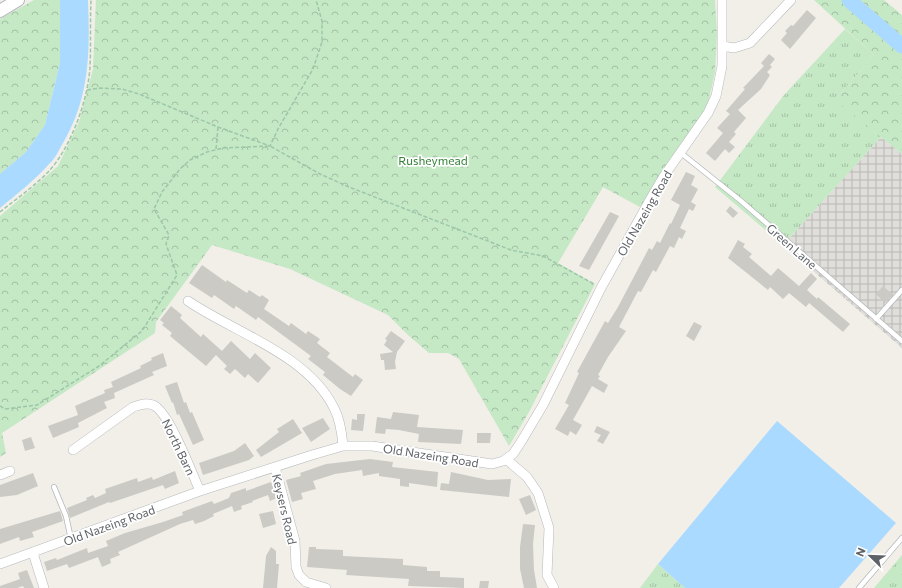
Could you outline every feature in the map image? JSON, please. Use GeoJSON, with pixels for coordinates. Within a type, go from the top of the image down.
{"type":"FeatureCollection","features":[{"type":"Feature","properties":{"kind":"main road"},"geometry":{"type":"LineString","coordinates":[[0,11],[18,0]]}},
{"type":"Feature","properties":{"kind":"street","name":"Old Nazeing Road"},"geometry":{"type":"LineString","coordinates":[[0,564],[200,491],[343,446],[372,446],[477,463],[492,464],[506,459],[513,454],[543,405],[601,288],[657,188],[708,113],[716,96],[722,66],[722,0]]}},
{"type":"Feature","properties":{"kind":"street"},"geometry":{"type":"LineString","coordinates":[[723,46],[734,48],[750,43],[791,0]]}},
{"type":"Feature","properties":{"kind":"street"},"geometry":{"type":"LineString","coordinates":[[188,301],[281,352],[304,371],[328,396],[335,409],[341,431],[343,446]]}},
{"type":"Feature","properties":{"kind":"street","name":"North Barn"},"geometry":{"type":"LineString","coordinates":[[74,450],[132,407],[143,403],[153,405],[161,410],[178,441],[200,491]]}},
{"type":"Feature","properties":{"kind":"street"},"geometry":{"type":"LineString","coordinates":[[506,459],[527,477],[538,493],[549,528],[547,575],[554,588]]}},
{"type":"Feature","properties":{"kind":"street","name":"Keysers Road"},"geometry":{"type":"LineString","coordinates":[[274,467],[295,541],[296,567],[299,575],[306,582],[326,588]]}},
{"type":"Feature","properties":{"kind":"street"},"geometry":{"type":"LineString","coordinates":[[0,475],[10,471]]}},
{"type":"Feature","properties":{"kind":"street"},"geometry":{"type":"LineString","coordinates":[[33,553],[44,588]]}},
{"type":"Feature","properties":{"kind":"lane","name":"Green Lane"},"geometry":{"type":"LineString","coordinates":[[681,153],[741,201],[902,340]]}},
{"type":"Feature","properties":{"kind":"lane"},"geometry":{"type":"LineString","coordinates":[[876,319],[902,290]]}},
{"type":"Feature","properties":{"kind":"lane"},"geometry":{"type":"LineString","coordinates":[[54,487],[66,516],[71,539]]}},
{"type":"Feature","properties":{"kind":"lane"},"geometry":{"type":"LineString","coordinates":[[859,588],[902,538]]}},
{"type":"Feature","properties":{"kind":"path"},"geometry":{"type":"LineString","coordinates":[[0,212],[48,172],[64,152],[73,132],[87,90],[90,68],[91,0]]}},
{"type":"Feature","properties":{"kind":"path"},"geometry":{"type":"LineString","coordinates":[[270,146],[278,129],[313,69],[322,42],[322,21],[316,0]]}},
{"type":"Feature","properties":{"kind":"path"},"geometry":{"type":"LineString","coordinates":[[87,90],[100,88],[122,89],[139,94],[218,127],[270,146],[320,174],[349,187],[511,250],[542,256],[601,288]]}},
{"type":"Feature","properties":{"kind":"path"},"geometry":{"type":"LineString","coordinates":[[216,149],[218,127]]}},
{"type":"Feature","properties":{"kind":"path"},"geometry":{"type":"LineString","coordinates":[[0,406],[5,409],[37,405],[99,366],[142,331],[177,275],[166,244],[169,235],[154,209],[162,192],[180,169],[190,160],[216,149],[270,146]]}},
{"type":"Feature","properties":{"kind":"shaded area"},"geometry":{"type":"Polygon","coordinates":[[[881,137],[902,154],[902,348],[783,245],[881,137]]]}},
{"type":"Feature","properties":{"kind":"green space"},"geometry":{"type":"Polygon","coordinates":[[[34,0],[60,0],[60,63],[45,125],[26,152],[0,174],[0,19],[34,0]]]}},
{"type":"Feature","properties":{"kind":"green space","name":"Rusheymead"},"geometry":{"type":"Polygon","coordinates":[[[96,0],[715,0],[717,35],[715,72],[708,104],[640,207],[603,187],[558,263],[595,284],[529,412],[509,446],[459,359],[448,353],[429,353],[388,315],[290,269],[212,245],[156,322],[155,333],[2,433],[6,453],[0,457],[0,216],[58,166],[79,122],[93,69],[96,0]]]}},
{"type":"Feature","properties":{"kind":"green space"},"geometry":{"type":"Polygon","coordinates":[[[814,0],[884,0],[902,15],[902,154],[835,100],[874,55],[814,0]]]}},
{"type":"Feature","properties":{"kind":"green space"},"geometry":{"type":"Polygon","coordinates":[[[845,29],[874,55],[836,99],[881,137],[783,245],[715,187],[784,95],[845,29]]]}},
{"type":"Feature","properties":{"kind":"green space"},"geometry":{"type":"Polygon","coordinates":[[[902,555],[902,588],[874,588],[902,555]]]}},
{"type":"Feature","properties":{"kind":"green space"},"geometry":{"type":"Polygon","coordinates":[[[658,564],[685,588],[640,588],[658,564]]]}},
{"type":"Feature","properties":{"kind":"water"},"geometry":{"type":"Polygon","coordinates":[[[60,0],[88,0],[88,55],[79,109],[72,126],[54,159],[32,181],[0,208],[0,174],[26,152],[45,125],[60,63],[60,0]]]}},
{"type":"Feature","properties":{"kind":"water"},"geometry":{"type":"Polygon","coordinates":[[[777,421],[896,523],[839,588],[685,588],[658,564],[777,421]]]}},
{"type":"Feature","properties":{"kind":"building"},"geometry":{"type":"Polygon","coordinates":[[[807,10],[816,18],[790,49],[781,40],[787,33],[785,31],[791,25],[793,26],[807,10]]]}},
{"type":"Feature","properties":{"kind":"building"},"geometry":{"type":"Polygon","coordinates":[[[769,54],[775,59],[770,65],[772,67],[767,72],[770,75],[761,89],[738,110],[746,118],[734,132],[736,134],[729,142],[735,147],[729,153],[725,149],[715,161],[706,153],[723,133],[717,128],[730,114],[726,111],[745,89],[743,88],[764,66],[761,63],[769,54]]]}},
{"type":"Feature","properties":{"kind":"building"},"geometry":{"type":"Polygon","coordinates":[[[686,172],[695,176],[691,185],[698,189],[691,202],[696,205],[693,211],[689,209],[680,228],[686,231],[682,239],[679,237],[674,248],[670,246],[656,272],[653,270],[641,292],[638,291],[619,327],[626,331],[608,357],[598,375],[600,376],[598,379],[608,385],[604,393],[592,386],[573,420],[582,425],[576,435],[570,431],[568,436],[555,429],[569,405],[565,403],[579,373],[577,372],[605,321],[608,323],[618,307],[649,248],[652,250],[657,241],[660,243],[670,223],[671,224],[680,205],[671,200],[686,172]]]}},
{"type":"Feature","properties":{"kind":"building"},"geometry":{"type":"Polygon","coordinates":[[[730,206],[738,213],[733,218],[726,211],[730,206]]]}},
{"type":"Feature","properties":{"kind":"building"},"geometry":{"type":"Polygon","coordinates":[[[610,212],[619,216],[589,270],[579,266],[610,212]]]}},
{"type":"Feature","properties":{"kind":"building"},"geometry":{"type":"Polygon","coordinates":[[[738,240],[745,244],[743,247],[752,254],[749,257],[771,276],[778,268],[799,286],[811,273],[817,279],[807,290],[817,299],[818,297],[850,324],[843,332],[809,303],[806,307],[789,293],[783,299],[770,287],[768,290],[728,258],[738,240]]]}},
{"type":"Feature","properties":{"kind":"building"},"geometry":{"type":"Polygon","coordinates":[[[202,265],[226,282],[227,280],[247,293],[249,290],[260,297],[262,295],[269,300],[264,309],[289,326],[291,323],[306,334],[308,331],[320,339],[317,343],[330,353],[327,357],[353,377],[355,374],[363,380],[351,396],[323,375],[325,372],[308,359],[311,356],[258,317],[256,320],[236,306],[234,309],[214,295],[212,298],[189,283],[202,265]]]}},
{"type":"Feature","properties":{"kind":"building"},"geometry":{"type":"Polygon","coordinates":[[[883,286],[893,295],[885,303],[876,294],[883,286]]]}},
{"type":"Feature","properties":{"kind":"building"},"geometry":{"type":"Polygon","coordinates":[[[171,306],[182,315],[180,318],[201,337],[203,334],[222,351],[231,341],[250,359],[255,353],[271,368],[258,383],[248,374],[245,378],[235,369],[230,374],[224,369],[227,366],[216,355],[206,366],[170,336],[172,333],[162,325],[164,323],[160,320],[171,306]]]}},
{"type":"Feature","properties":{"kind":"building"},"geometry":{"type":"Polygon","coordinates":[[[694,322],[702,326],[694,341],[686,336],[694,322]]]}},
{"type":"Feature","properties":{"kind":"building"},"geometry":{"type":"Polygon","coordinates":[[[391,331],[405,341],[397,352],[395,362],[396,369],[385,370],[384,360],[381,360],[380,354],[393,352],[384,345],[387,340],[385,339],[391,331]]]}},
{"type":"Feature","properties":{"kind":"building"},"geometry":{"type":"Polygon","coordinates":[[[163,353],[167,366],[152,372],[154,375],[114,393],[115,398],[104,402],[107,408],[78,423],[79,427],[53,438],[48,426],[78,415],[75,406],[105,393],[104,390],[113,387],[111,382],[141,368],[140,366],[152,360],[151,358],[163,353]]]}},
{"type":"Feature","properties":{"kind":"building"},"geometry":{"type":"Polygon","coordinates":[[[177,382],[184,403],[186,402],[190,413],[192,412],[204,440],[193,445],[179,414],[177,415],[173,402],[172,403],[165,386],[177,382]]]}},
{"type":"Feature","properties":{"kind":"building"},"geometry":{"type":"Polygon","coordinates":[[[393,412],[419,415],[417,427],[463,430],[461,444],[418,442],[419,434],[399,430],[386,429],[385,434],[375,433],[377,417],[391,419],[393,412]]]}},
{"type":"Feature","properties":{"kind":"building"},"geometry":{"type":"Polygon","coordinates":[[[357,414],[365,414],[363,431],[351,430],[352,419],[357,420],[357,414]]]}},
{"type":"Feature","properties":{"kind":"building"},"geometry":{"type":"Polygon","coordinates":[[[323,418],[330,429],[311,442],[302,428],[323,418]]]}},
{"type":"Feature","properties":{"kind":"building"},"geometry":{"type":"Polygon","coordinates":[[[293,419],[302,433],[261,457],[256,450],[279,432],[277,429],[293,419]]]}},
{"type":"Feature","properties":{"kind":"building"},"geometry":{"type":"Polygon","coordinates":[[[597,426],[610,432],[603,444],[597,441],[601,435],[594,432],[597,426]]]}},
{"type":"Feature","properties":{"kind":"building"},"geometry":{"type":"Polygon","coordinates":[[[477,433],[491,433],[490,443],[477,443],[477,433]]]}},
{"type":"Feature","properties":{"kind":"building"},"geometry":{"type":"Polygon","coordinates":[[[31,437],[35,448],[25,451],[22,440],[31,437]]]}},
{"type":"Feature","properties":{"kind":"building"},"geometry":{"type":"Polygon","coordinates":[[[245,443],[254,456],[249,460],[203,475],[199,463],[234,451],[245,443]]]}},
{"type":"Feature","properties":{"kind":"building"},"geometry":{"type":"Polygon","coordinates":[[[370,459],[393,462],[392,467],[438,472],[437,487],[409,483],[409,487],[400,486],[400,479],[379,476],[379,473],[363,476],[362,470],[335,474],[313,481],[316,489],[301,493],[303,499],[292,502],[286,480],[301,476],[300,473],[326,464],[370,459]]]}},
{"type":"Feature","properties":{"kind":"building"},"geometry":{"type":"Polygon","coordinates":[[[175,471],[179,483],[165,489],[163,485],[110,503],[109,502],[70,518],[67,508],[87,500],[86,498],[93,495],[95,498],[106,493],[105,489],[137,478],[138,482],[152,477],[153,480],[175,471]]]}},
{"type":"Feature","properties":{"kind":"building"},"geometry":{"type":"Polygon","coordinates":[[[451,472],[488,480],[511,479],[509,497],[440,490],[441,483],[449,484],[451,472]]]}},
{"type":"Feature","properties":{"kind":"building"},"geometry":{"type":"Polygon","coordinates":[[[33,473],[38,486],[17,495],[0,497],[0,485],[33,473]]]}},
{"type":"Feature","properties":{"kind":"building"},"geometry":{"type":"Polygon","coordinates":[[[271,482],[277,498],[270,501],[268,495],[241,506],[242,509],[234,512],[232,506],[213,514],[214,516],[204,521],[195,524],[193,520],[180,524],[118,552],[120,555],[110,559],[111,563],[102,567],[98,557],[69,568],[67,564],[47,571],[44,562],[56,558],[57,560],[87,548],[88,553],[108,546],[106,541],[125,533],[183,515],[182,512],[212,501],[214,504],[229,498],[231,493],[246,488],[246,491],[271,482]]]}},
{"type":"Feature","properties":{"kind":"building"},"geometry":{"type":"Polygon","coordinates":[[[530,495],[536,510],[526,515],[519,499],[530,495]]]}},
{"type":"Feature","properties":{"kind":"building"},"geometry":{"type":"Polygon","coordinates":[[[60,511],[63,521],[32,532],[34,537],[20,541],[19,537],[0,544],[0,529],[60,511]]]}},
{"type":"Feature","properties":{"kind":"building"},"geometry":{"type":"Polygon","coordinates":[[[273,511],[276,524],[263,528],[259,514],[273,511]]]}},
{"type":"Feature","properties":{"kind":"building"},"geometry":{"type":"Polygon","coordinates":[[[523,524],[535,525],[533,544],[534,570],[537,588],[524,588],[520,569],[520,547],[523,524]]]}},
{"type":"Feature","properties":{"kind":"building"},"geometry":{"type":"Polygon","coordinates":[[[271,547],[276,551],[276,564],[279,564],[277,588],[263,588],[266,556],[271,547]]]}},
{"type":"Feature","properties":{"kind":"building"},"geometry":{"type":"Polygon","coordinates":[[[309,547],[316,547],[316,549],[343,550],[343,556],[403,559],[403,565],[427,567],[427,571],[440,571],[440,577],[464,578],[464,588],[408,586],[409,579],[346,575],[347,570],[307,567],[309,547]]]}},
{"type":"Feature","properties":{"kind":"building"},"geometry":{"type":"Polygon","coordinates":[[[27,570],[34,588],[24,588],[23,586],[17,588],[0,588],[0,586],[20,579],[18,573],[27,570]]]}},
{"type":"Feature","properties":{"kind":"building"},"geometry":{"type":"Polygon","coordinates":[[[480,581],[489,581],[488,588],[479,588],[480,581]]]}},
{"type":"Feature","properties":{"kind":"waterway"},"geometry":{"type":"LineString","coordinates":[[849,0],[902,46]]}}]}
